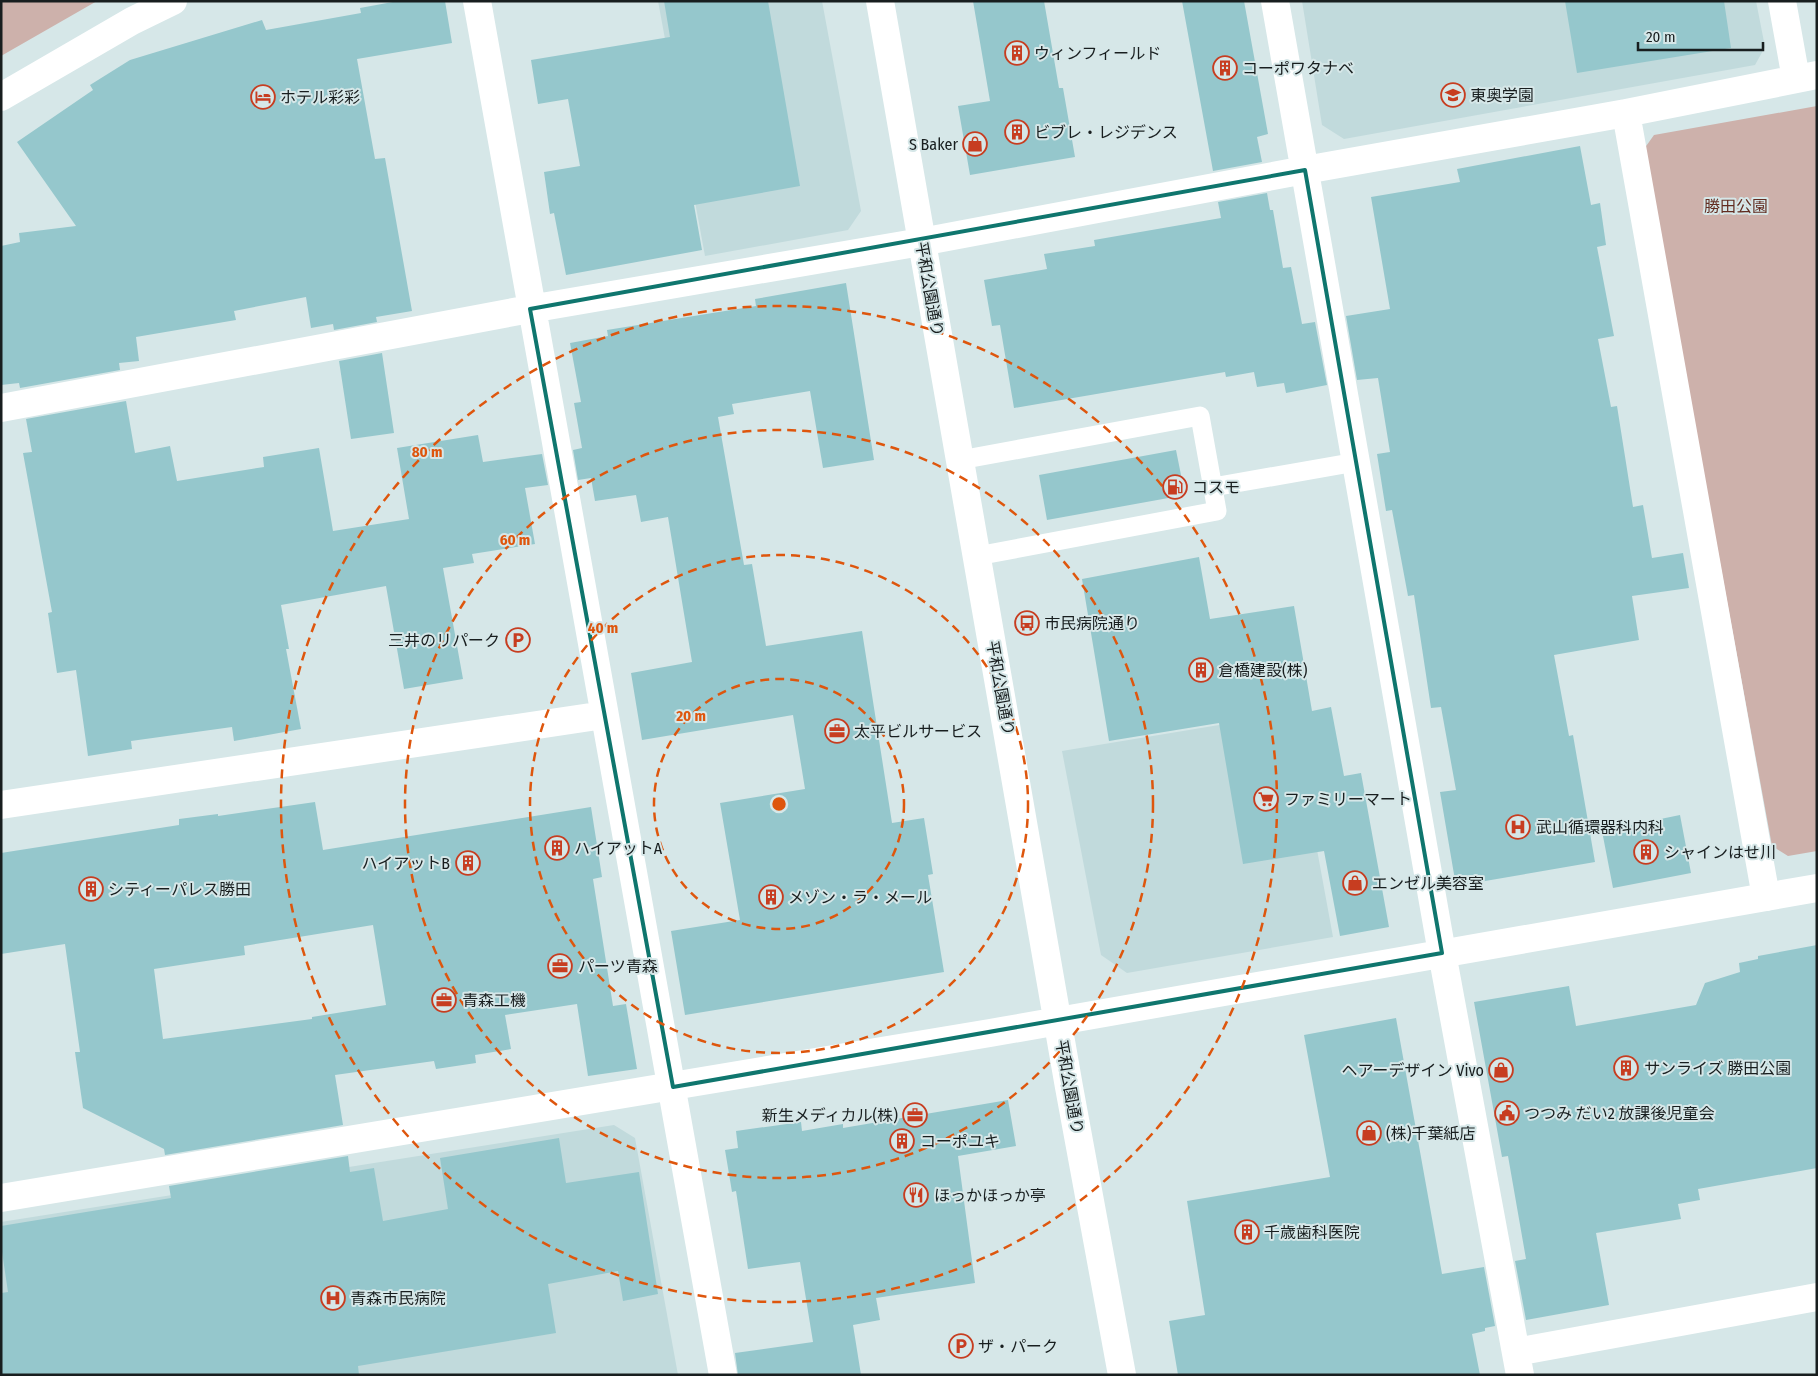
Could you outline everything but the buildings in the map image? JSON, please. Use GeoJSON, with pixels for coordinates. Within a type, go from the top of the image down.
{"type":"FeatureCollection","features":[{"type":"Feature","properties":{"kind":"street"},"geometry":{"type":"LineString","coordinates":[[1,97],[132,21],[173,1]]}},
{"type":"Feature","properties":{"kind":"street"},"geometry":{"type":"LineString","coordinates":[[477,1],[530,308],[673,1087],[722,1375]]}},
{"type":"Feature","properties":{"kind":"street","name":"平和公園通り"},"geometry":{"type":"LineString","coordinates":[[880,1],[1058,1021],[1122,1375]]}},
{"type":"Feature","properties":{"kind":"street"},"geometry":{"type":"LineString","coordinates":[[1275,1],[1442,953],[1518,1363],[1817,1297]]}},
{"type":"Feature","properties":{"kind":"street"},"geometry":{"type":"LineString","coordinates":[[1,408],[530,308],[921,242],[1305,170],[1626,113],[1806,77],[1782,1]]}},
{"type":"Feature","properties":{"kind":"street"},"geometry":{"type":"LineString","coordinates":[[1626,113],[1766,897]]}},
{"type":"Feature","properties":{"kind":"street"},"geometry":{"type":"LineString","coordinates":[[1,805],[604,715]]}},
{"type":"Feature","properties":{"kind":"street"},"geometry":{"type":"LineString","coordinates":[[1,1198],[673,1087],[1817,888]]}},
{"type":"Feature","properties":{"kind":"lane"},"geometry":{"type":"LineString","coordinates":[[960,460],[1200,416],[1213,487],[1217,511],[977,556]]}},
{"type":"Feature","properties":{"kind":"lane"},"geometry":{"type":"LineString","coordinates":[[1213,487],[1356,462]]}},
{"type":"Feature","properties":{"kind":"highlighted area"},"geometry":{"type":"Polygon","coordinates":[[[1305,170],[1442,953],[673,1087],[530,309],[1305,170]]]}},
{"type":"Feature","properties":{"kind":"shaded area"},"geometry":{"type":"Polygon","coordinates":[[[658,1],[822,1],[861,211],[848,230],[705,256],[658,1]]]}},
{"type":"Feature","properties":{"kind":"shaded area","name":"東奥学園"},"geometry":{"type":"Polygon","coordinates":[[[1302,1],[1756,1],[1765,47],[1755,65],[1344,139],[1322,125],[1302,1]]]}},
{"type":"Feature","properties":{"kind":"shaded area"},"geometry":{"type":"Polygon","coordinates":[[[1292,713],[1333,937],[1127,973],[1101,955],[1062,751],[1292,713]]]}},
{"type":"Feature","properties":{"kind":"shaded area","name":"青森市民病院"},"geometry":{"type":"Polygon","coordinates":[[[614,1125],[635,1138],[678,1375],[1,1375],[1,1222],[614,1125]]]}},
{"type":"Feature","properties":{"kind":"green space"},"geometry":{"type":"Polygon","coordinates":[[[1,1],[97,1],[1,56],[1,1]]]}},
{"type":"Feature","properties":{"kind":"green space","name":"勝田公園"},"geometry":{"type":"Polygon","coordinates":[[[1817,106],[1817,851],[1788,856],[1772,846],[1644,149],[1654,135],[1817,106]]]}},
{"type":"Feature","properties":{"kind":"place","name":"ウィンフィールド"},"geometry":{"type":"Point","coordinates":[1017,53]}},
{"type":"Feature","properties":{"kind":"place","name":"コーポワタナベ"},"geometry":{"type":"Point","coordinates":[1225,68]}},
{"type":"Feature","properties":{"kind":"place","name":"東奥学園"},"geometry":{"type":"Point","coordinates":[1453,95]}},
{"type":"Feature","properties":{"kind":"place","name":"ホテル彩彩"},"geometry":{"type":"Point","coordinates":[263,97]}},
{"type":"Feature","properties":{"kind":"place","name":"ビブレ・レジデンス"},"geometry":{"type":"Point","coordinates":[1017,132]}},
{"type":"Feature","properties":{"kind":"place","name":"S Baker"},"geometry":{"type":"Point","coordinates":[975,144]}},
{"type":"Feature","properties":{"kind":"place","name":"コスモ"},"geometry":{"type":"Point","coordinates":[1175,487]}},
{"type":"Feature","properties":{"kind":"place","name":"市民病院通り"},"geometry":{"type":"Point","coordinates":[1027,623]}},
{"type":"Feature","properties":{"kind":"place","name":"三井のリパーク"},"geometry":{"type":"Point","coordinates":[518,640]}},
{"type":"Feature","properties":{"kind":"place","name":"倉橋建設(株)"},"geometry":{"type":"Point","coordinates":[1201,670]}},
{"type":"Feature","properties":{"kind":"place","name":"太平ビルサービス"},"geometry":{"type":"Point","coordinates":[837,731]}},
{"type":"Feature","properties":{"kind":"place","name":"ファミリーマート"},"geometry":{"type":"Point","coordinates":[1266,799]}},
{"type":"Feature","properties":{"kind":"place","name":"武山循環器科内科"},"geometry":{"type":"Point","coordinates":[1518,827]}},
{"type":"Feature","properties":{"kind":"place","name":"ハイアットA"},"geometry":{"type":"Point","coordinates":[557,848]}},
{"type":"Feature","properties":{"kind":"place","name":"シャインはせ川"},"geometry":{"type":"Point","coordinates":[1646,852]}},
{"type":"Feature","properties":{"kind":"place","name":"ハイアットB"},"geometry":{"type":"Point","coordinates":[468,863]}},
{"type":"Feature","properties":{"kind":"place","name":"エンゼル美容室"},"geometry":{"type":"Point","coordinates":[1355,883]}},
{"type":"Feature","properties":{"kind":"place","name":"シティーパレス勝田"},"geometry":{"type":"Point","coordinates":[91,889]}},
{"type":"Feature","properties":{"kind":"place","name":"メゾン・ラ・メール"},"geometry":{"type":"Point","coordinates":[771,897]}},
{"type":"Feature","properties":{"kind":"place","name":"パーツ青森"},"geometry":{"type":"Point","coordinates":[560,966]}},
{"type":"Feature","properties":{"kind":"place","name":"青森工機"},"geometry":{"type":"Point","coordinates":[444,1000]}},
{"type":"Feature","properties":{"kind":"place","name":"サンライズ 勝田公園"},"geometry":{"type":"Point","coordinates":[1626,1068]}},
{"type":"Feature","properties":{"kind":"place","name":"ヘアーデザイン Vivo"},"geometry":{"type":"Point","coordinates":[1501,1070]}},
{"type":"Feature","properties":{"kind":"place","name":"つつみ だい2 放課後児童会"},"geometry":{"type":"Point","coordinates":[1507,1113]}},
{"type":"Feature","properties":{"kind":"place","name":"新生メディカル(株)"},"geometry":{"type":"Point","coordinates":[915,1115]}},
{"type":"Feature","properties":{"kind":"place","name":"(株)千葉紙店"},"geometry":{"type":"Point","coordinates":[1369,1133]}},
{"type":"Feature","properties":{"kind":"place","name":"コーポユキ"},"geometry":{"type":"Point","coordinates":[902,1141]}},
{"type":"Feature","properties":{"kind":"place","name":"ほっかほっか亭"},"geometry":{"type":"Point","coordinates":[916,1195]}},
{"type":"Feature","properties":{"kind":"place","name":"千歳歯科医院"},"geometry":{"type":"Point","coordinates":[1247,1232]}},
{"type":"Feature","properties":{"kind":"place","name":"青森市民病院"},"geometry":{"type":"Point","coordinates":[333,1298]}},
{"type":"Feature","properties":{"kind":"place","name":"ザ・パーク"},"geometry":{"type":"Point","coordinates":[961,1346]}}]}
